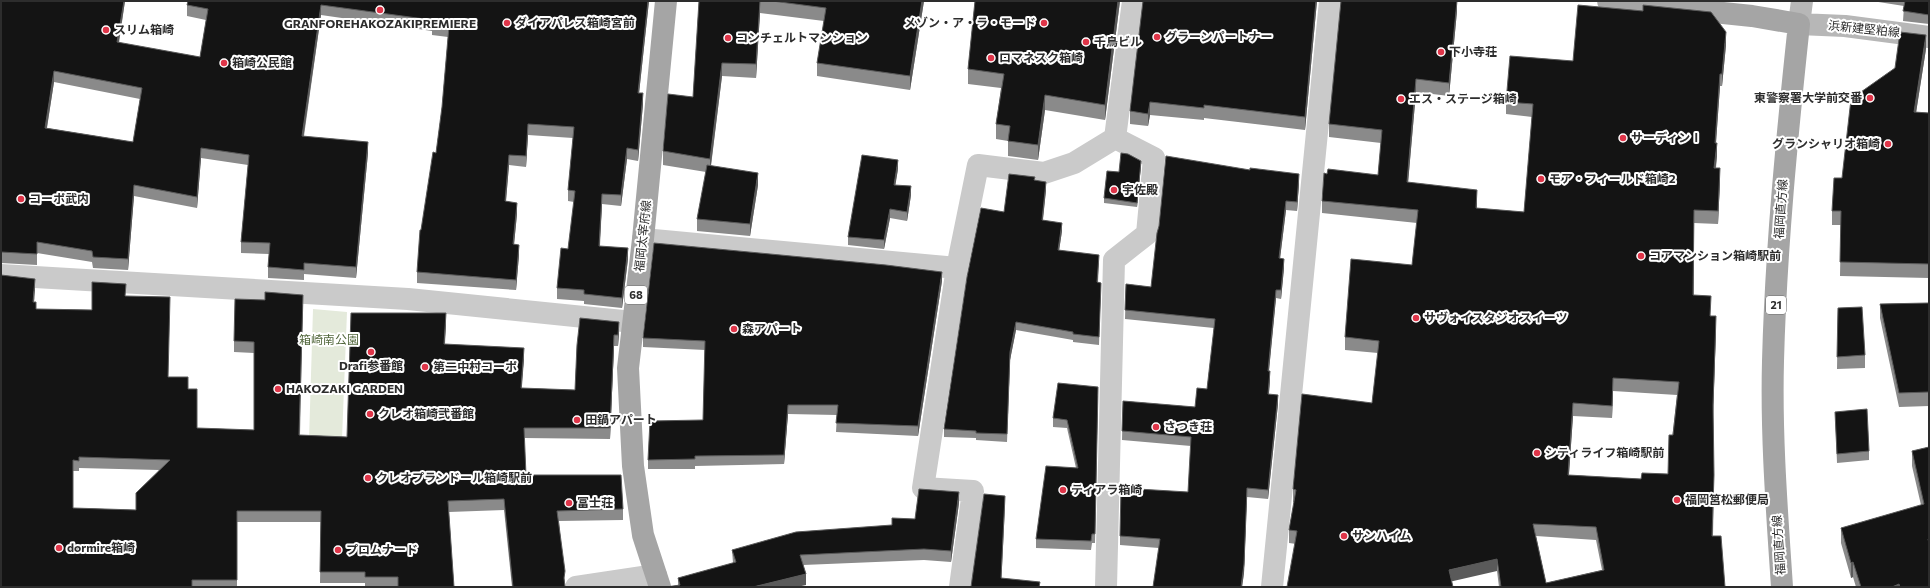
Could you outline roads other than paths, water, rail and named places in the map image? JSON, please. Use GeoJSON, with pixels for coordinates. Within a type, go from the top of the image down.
{"type":"FeatureCollection","features":[{"type":"Feature","properties":{"kind":"main road","name":"福岡太宰府線"},"geometry":{"type":"LineString","coordinates":[[658,581],[643,535],[633,466],[628,368],[643,239],[666,1]]}},
{"type":"Feature","properties":{"kind":"main road"},"geometry":{"type":"LineString","coordinates":[[1608,1],[1752,16],[1799,24]]}},
{"type":"Feature","properties":{"kind":"main road","name":"21"},"geometry":{"type":"LineString","coordinates":[[1799,24],[1802,1]]}},
{"type":"Feature","properties":{"kind":"main road","name":"浜新建堅粕線"},"geometry":{"type":"LineString","coordinates":[[1799,24],[1845,26],[1929,36]]}},
{"type":"Feature","properties":{"kind":"main road","name":"福岡直方線"},"geometry":{"type":"LineString","coordinates":[[1782,587],[1775,493],[1773,362],[1778,249],[1786,142],[1799,24]]}},
{"type":"Feature","properties":{"kind":"street"},"geometry":{"type":"LineString","coordinates":[[1116,138],[1133,1]]}},
{"type":"Feature","properties":{"kind":"street"},"geometry":{"type":"LineString","coordinates":[[1272,587],[1330,1]]}},
{"type":"Feature","properties":{"kind":"street"},"geometry":{"type":"LineString","coordinates":[[960,587],[973,492],[923,488],[957,268],[978,165],[1044,173],[1074,163],[1116,138]]}},
{"type":"Feature","properties":{"kind":"street"},"geometry":{"type":"LineString","coordinates":[[1106,587],[1114,260],[1147,234],[1154,158],[1116,138]]}},
{"type":"Feature","properties":{"kind":"street"},"geometry":{"type":"LineString","coordinates":[[643,239],[957,268]]}},
{"type":"Feature","properties":{"kind":"street"},"geometry":{"type":"LineString","coordinates":[[1,275],[400,298],[633,322]]}},
{"type":"Feature","properties":{"kind":"street"},"geometry":{"type":"LineString","coordinates":[[576,587],[658,581]]}},
{"type":"Feature","properties":{"kind":"place","name":"GRANFOREHAKOZAKIPREMIERE"},"geometry":{"type":"Point","coordinates":[380,10]}},
{"type":"Feature","properties":{"kind":"place","name":"ダイアパレス箱崎宮前"},"geometry":{"type":"Point","coordinates":[507,23]}},
{"type":"Feature","properties":{"kind":"place","name":"メゾン・ア・ラ・モード"},"geometry":{"type":"Point","coordinates":[1044,23]}},
{"type":"Feature","properties":{"kind":"place","name":"スリム箱崎"},"geometry":{"type":"Point","coordinates":[106,30]}},
{"type":"Feature","properties":{"kind":"place","name":"グラーンパートナー"},"geometry":{"type":"Point","coordinates":[1157,37]}},
{"type":"Feature","properties":{"kind":"place","name":"コンチェルトマンション"},"geometry":{"type":"Point","coordinates":[728,38]}},
{"type":"Feature","properties":{"kind":"place","name":"千鳥ビル"},"geometry":{"type":"Point","coordinates":[1086,42]}},
{"type":"Feature","properties":{"kind":"place","name":"下小寺荘"},"geometry":{"type":"Point","coordinates":[1441,52]}},
{"type":"Feature","properties":{"kind":"place","name":"ロマネスク箱崎"},"geometry":{"type":"Point","coordinates":[991,58]}},
{"type":"Feature","properties":{"kind":"place","name":"箱崎公民館"},"geometry":{"type":"Point","coordinates":[224,63]}},
{"type":"Feature","properties":{"kind":"place","name":"東警察署大学前交番"},"geometry":{"type":"Point","coordinates":[1870,98]}},
{"type":"Feature","properties":{"kind":"place","name":"エス・ステージ箱崎"},"geometry":{"type":"Point","coordinates":[1401,99]}},
{"type":"Feature","properties":{"kind":"place","name":"サーディンⅠ"},"geometry":{"type":"Point","coordinates":[1623,138]}},
{"type":"Feature","properties":{"kind":"place","name":"グランシャリオ箱崎"},"geometry":{"type":"Point","coordinates":[1888,144]}},
{"type":"Feature","properties":{"kind":"place","name":"モア・フィールド箱崎2"},"geometry":{"type":"Point","coordinates":[1541,179]}},
{"type":"Feature","properties":{"kind":"place","name":"宇佐殿"},"geometry":{"type":"Point","coordinates":[1114,190]}},
{"type":"Feature","properties":{"kind":"place","name":"コーポ武内"},"geometry":{"type":"Point","coordinates":[21,199]}},
{"type":"Feature","properties":{"kind":"place","name":"コアマンション箱崎駅前"},"geometry":{"type":"Point","coordinates":[1641,256]}},
{"type":"Feature","properties":{"kind":"place","name":"サヴォイスタジオスイーツ"},"geometry":{"type":"Point","coordinates":[1416,318]}},
{"type":"Feature","properties":{"kind":"place","name":"森アパート"},"geometry":{"type":"Point","coordinates":[734,329]}},
{"type":"Feature","properties":{"kind":"place","name":"Drafi参番館"},"geometry":{"type":"Point","coordinates":[371,352]}},
{"type":"Feature","properties":{"kind":"place","name":"第二中村コーポ"},"geometry":{"type":"Point","coordinates":[425,367]}},
{"type":"Feature","properties":{"kind":"place","name":"HAKOZAKI GARDEN"},"geometry":{"type":"Point","coordinates":[278,389]}},
{"type":"Feature","properties":{"kind":"place","name":"クレオ箱崎弐番館"},"geometry":{"type":"Point","coordinates":[370,414]}},
{"type":"Feature","properties":{"kind":"place","name":"田鍋アパート"},"geometry":{"type":"Point","coordinates":[577,420]}},
{"type":"Feature","properties":{"kind":"place","name":"さつき荘"},"geometry":{"type":"Point","coordinates":[1156,427]}},
{"type":"Feature","properties":{"kind":"place","name":"シティライフ箱崎駅前"},"geometry":{"type":"Point","coordinates":[1537,453]}},
{"type":"Feature","properties":{"kind":"place","name":"クレオプランドール箱崎駅前"},"geometry":{"type":"Point","coordinates":[368,478]}},
{"type":"Feature","properties":{"kind":"place","name":"ティアラ箱崎"},"geometry":{"type":"Point","coordinates":[1063,490]}},
{"type":"Feature","properties":{"kind":"place","name":"福岡筥松郵便局"},"geometry":{"type":"Point","coordinates":[1677,500]}},
{"type":"Feature","properties":{"kind":"place","name":"冨士荘"},"geometry":{"type":"Point","coordinates":[569,503]}},
{"type":"Feature","properties":{"kind":"place","name":"サンハイム"},"geometry":{"type":"Point","coordinates":[1344,536]}},
{"type":"Feature","properties":{"kind":"place","name":"dormire箱崎"},"geometry":{"type":"Point","coordinates":[59,548]}},
{"type":"Feature","properties":{"kind":"place","name":"プロムナード"},"geometry":{"type":"Point","coordinates":[338,550]}},
{"type":"Feature","properties":{"kind":"park label","name":"箱崎南公園"},"geometry":{"type":"Point","coordinates":[329,340]}}]}
